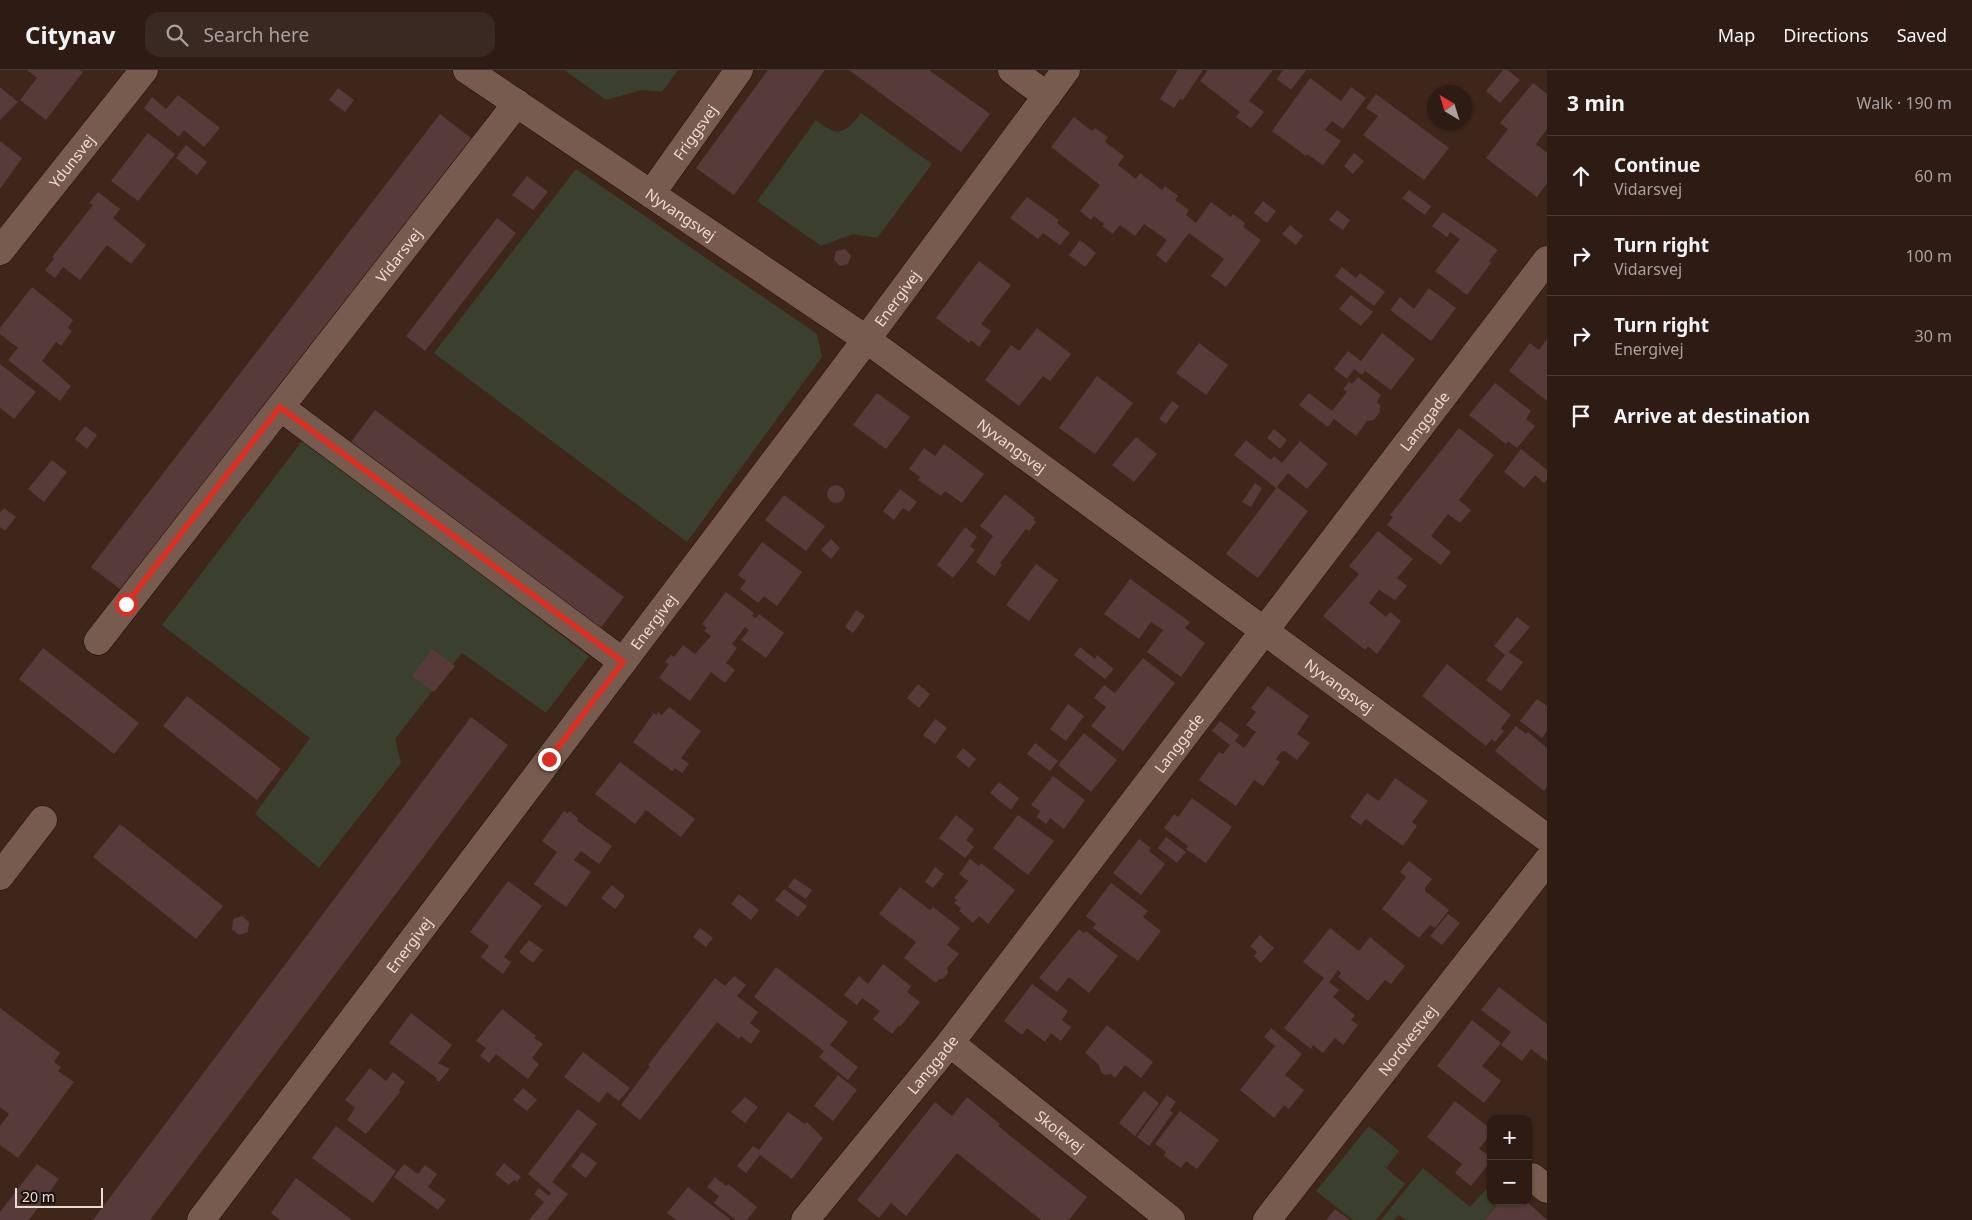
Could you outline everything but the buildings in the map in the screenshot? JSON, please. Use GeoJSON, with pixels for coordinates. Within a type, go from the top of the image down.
{"type":"FeatureCollection","features":[{"type":"Feature","properties":{"kind":"street","name":"Ydunsvej"},"geometry":{"type":"LineString","coordinates":[[0,252],[144,70]]}},
{"type":"Feature","properties":{"kind":"street","name":"Nyvangsvej"},"geometry":{"type":"LineString","coordinates":[[467,70],[866,339],[1263,632],[1547,838]]}},
{"type":"Feature","properties":{"kind":"street","name":"Friggsvej"},"geometry":{"type":"LineString","coordinates":[[651,194],[739,70]]}},
{"type":"Feature","properties":{"kind":"street"},"geometry":{"type":"LineString","coordinates":[[1012,70],[1047,96]]}},
{"type":"Feature","properties":{"kind":"street","name":"Energivej"},"geometry":{"type":"LineString","coordinates":[[201,1220],[866,339],[1066,70]]}},
{"type":"Feature","properties":{"kind":"street","name":"Vidarsvej"},"geometry":{"type":"LineString","coordinates":[[98,641],[517,104]]}},
{"type":"Feature","properties":{"kind":"street","name":"Langgade"},"geometry":{"type":"LineString","coordinates":[[806,1220],[950,1043],[1547,260]]}},
{"type":"Feature","properties":{"kind":"street"},"geometry":{"type":"LineString","coordinates":[[280,407],[623,662]]}},
{"type":"Feature","properties":{"kind":"street"},"geometry":{"type":"LineString","coordinates":[[0,876],[43,820]]}},
{"type":"Feature","properties":{"kind":"street","name":"Nordvestvej"},"geometry":{"type":"LineString","coordinates":[[1267,1220],[1547,861]]}},
{"type":"Feature","properties":{"kind":"street","name":"Skolevej"},"geometry":{"type":"LineString","coordinates":[[950,1043],[1171,1220]]}},
{"type":"Feature","properties":{"kind":"green space"},"geometry":{"type":"Polygon","coordinates":[[[564,70],[678,70],[662,92],[642,90],[606,100],[564,70]]]}},
{"type":"Feature","properties":{"kind":"green space"},"geometry":{"type":"Polygon","coordinates":[[[861,113],[932,164],[877,238],[853,234],[821,246],[757,201],[816,120],[830,129],[840,131],[850,125],[861,113]]]}},
{"type":"Feature","properties":{"kind":"green space"},"geometry":{"type":"Polygon","coordinates":[[[576,169],[817,334],[822,357],[687,542],[434,353],[576,169]]]}},
{"type":"Feature","properties":{"kind":"green space"},"geometry":{"type":"Polygon","coordinates":[[[303,440],[589,656],[546,713],[462,653],[395,739],[401,763],[319,868],[255,814],[310,738],[162,625],[303,440]]]}},
{"type":"Feature","properties":{"kind":"green space"},"geometry":{"type":"Polygon","coordinates":[[[1369,1126],[1399,1151],[1386,1168],[1405,1184],[1376,1220],[1353,1220],[1316,1191],[1369,1126]]]}},
{"type":"Feature","properties":{"kind":"green space"},"geometry":{"type":"Polygon","coordinates":[[[1423,1168],[1470,1207],[1487,1188],[1487,1205],[1497,1205],[1485,1220],[1406,1220],[1399,1215],[1394,1220],[1381,1220],[1423,1168]]]}},
{"type":"Feature","properties":{"kind":"route"},"geometry":{"type":"LineString","coordinates":[[126,604],[280,407],[623,662],[549,759]]}}]}
